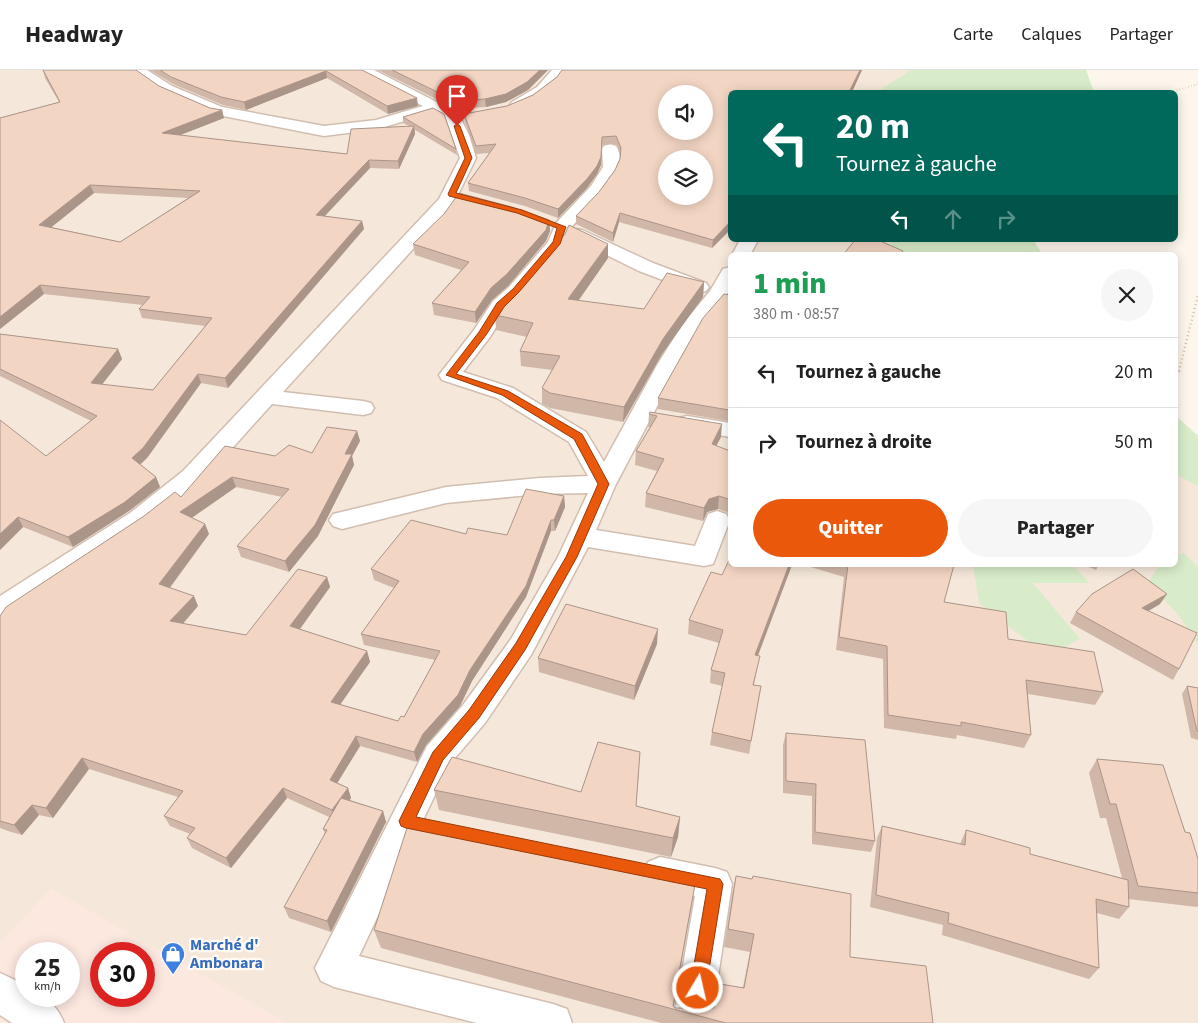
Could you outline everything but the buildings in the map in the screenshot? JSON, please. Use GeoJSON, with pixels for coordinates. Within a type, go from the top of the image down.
{"type":"FeatureCollection","features":[{"type":"Feature","properties":{"kind":"street"},"geometry":{"type":"LineString","coordinates":[[138,70],[167,89],[218,111],[266,122],[324,131],[378,124],[434,107]]}},
{"type":"Feature","properties":{"kind":"street"},"geometry":{"type":"LineString","coordinates":[[0,610],[138,519],[184,483],[447,201],[460,197],[468,158],[461,135],[462,115],[434,107],[400,87],[363,70]]}},
{"type":"Feature","properties":{"kind":"street"},"geometry":{"type":"LineString","coordinates":[[501,112],[522,104],[542,90],[559,70]]}},
{"type":"Feature","properties":{"kind":"street"},"geometry":{"type":"LineString","coordinates":[[553,224],[597,189],[611,167],[610,149]]}},
{"type":"Feature","properties":{"kind":"street"},"geometry":{"type":"LineString","coordinates":[[552,1023],[334,968],[421,824],[438,756],[474,714],[521,647],[572,557],[604,484],[668,365],[692,325],[726,288],[646,267],[553,224]]}},
{"type":"Feature","properties":{"kind":"street"},"geometry":{"type":"LineString","coordinates":[[553,224],[557,242],[516,291],[500,305],[483,333],[450,375],[505,393],[578,437],[604,484]]}},
{"type":"Feature","properties":{"kind":"street"},"geometry":{"type":"LineString","coordinates":[[266,397],[363,408]]}},
{"type":"Feature","properties":{"kind":"street"},"geometry":{"type":"LineString","coordinates":[[642,415],[728,430]]}},
{"type":"Feature","properties":{"kind":"street"},"geometry":{"type":"LineString","coordinates":[[342,520],[446,495],[540,486],[604,484]]}},
{"type":"Feature","properties":{"kind":"street"},"geometry":{"type":"LineString","coordinates":[[580,537],[704,558],[717,520]]}},
{"type":"Feature","properties":{"kind":"street"},"geometry":{"type":"LineString","coordinates":[[628,866],[715,884],[692,1023]]}},
{"type":"Feature","properties":{"kind":"street"},"geometry":{"type":"LineString","coordinates":[[0,992],[45,1023]]}},
{"type":"Feature","properties":{"kind":"path"},"geometry":{"type":"LineString","coordinates":[[1176,90],[1198,84]]}},
{"type":"Feature","properties":{"kind":"path"},"geometry":{"type":"LineString","coordinates":[[1178,371],[1198,295]]}},
{"type":"Feature","properties":{"kind":"shaded area"},"geometry":{"type":"Polygon","coordinates":[[[0,70],[936,70],[943,90],[728,90],[728,242],[1000,242],[1004,252],[728,252],[728,567],[1178,567],[1178,463],[1198,475],[1198,1023],[0,1023],[0,70]]]}},
{"type":"Feature","properties":{"kind":"shaded area","name":"Marché d' Ambonara"},"geometry":{"type":"Polygon","coordinates":[[[51,889],[144,942],[90,942],[90,1007],[155,1007],[155,948],[287,1023],[0,1023],[0,942],[51,889]]]}},
{"type":"Feature","properties":{"kind":"green space"},"geometry":{"type":"Polygon","coordinates":[[[911,70],[1086,70],[1093,90],[880,90],[911,70]]]}},
{"type":"Feature","properties":{"kind":"green space"},"geometry":{"type":"Polygon","coordinates":[[[891,242],[1034,242],[1041,252],[893,252],[891,242]]]}},
{"type":"Feature","properties":{"kind":"green space"},"geometry":{"type":"Polygon","coordinates":[[[1178,418],[1198,436],[1198,486],[1178,476],[1178,418]]]}},
{"type":"Feature","properties":{"kind":"green space"},"geometry":{"type":"Polygon","coordinates":[[[1184,553],[1198,567],[1198,644],[1177,613],[1147,583],[1159,567],[1178,567],[1178,555],[1184,553]]]}},
{"type":"Feature","properties":{"kind":"green space"},"geometry":{"type":"Polygon","coordinates":[[[973,567],[1074,567],[1090,583],[1033,583],[1080,639],[1047,656],[979,603],[973,567]]]}},
{"type":"Feature","properties":{"kind":"place","name":"Marché d' Ambonara"},"geometry":{"type":"Point","coordinates":[173,975]}},
{"type":"Feature","properties":{"kind":"route"},"geometry":{"type":"LineString","coordinates":[[457,126],[468,158],[451,194],[520,212],[562,227],[557,242],[516,291],[500,305],[483,333],[450,375],[505,393],[578,437],[604,484],[572,557],[521,647],[474,714],[438,756],[406,821],[715,884],[698,988]]}}]}
